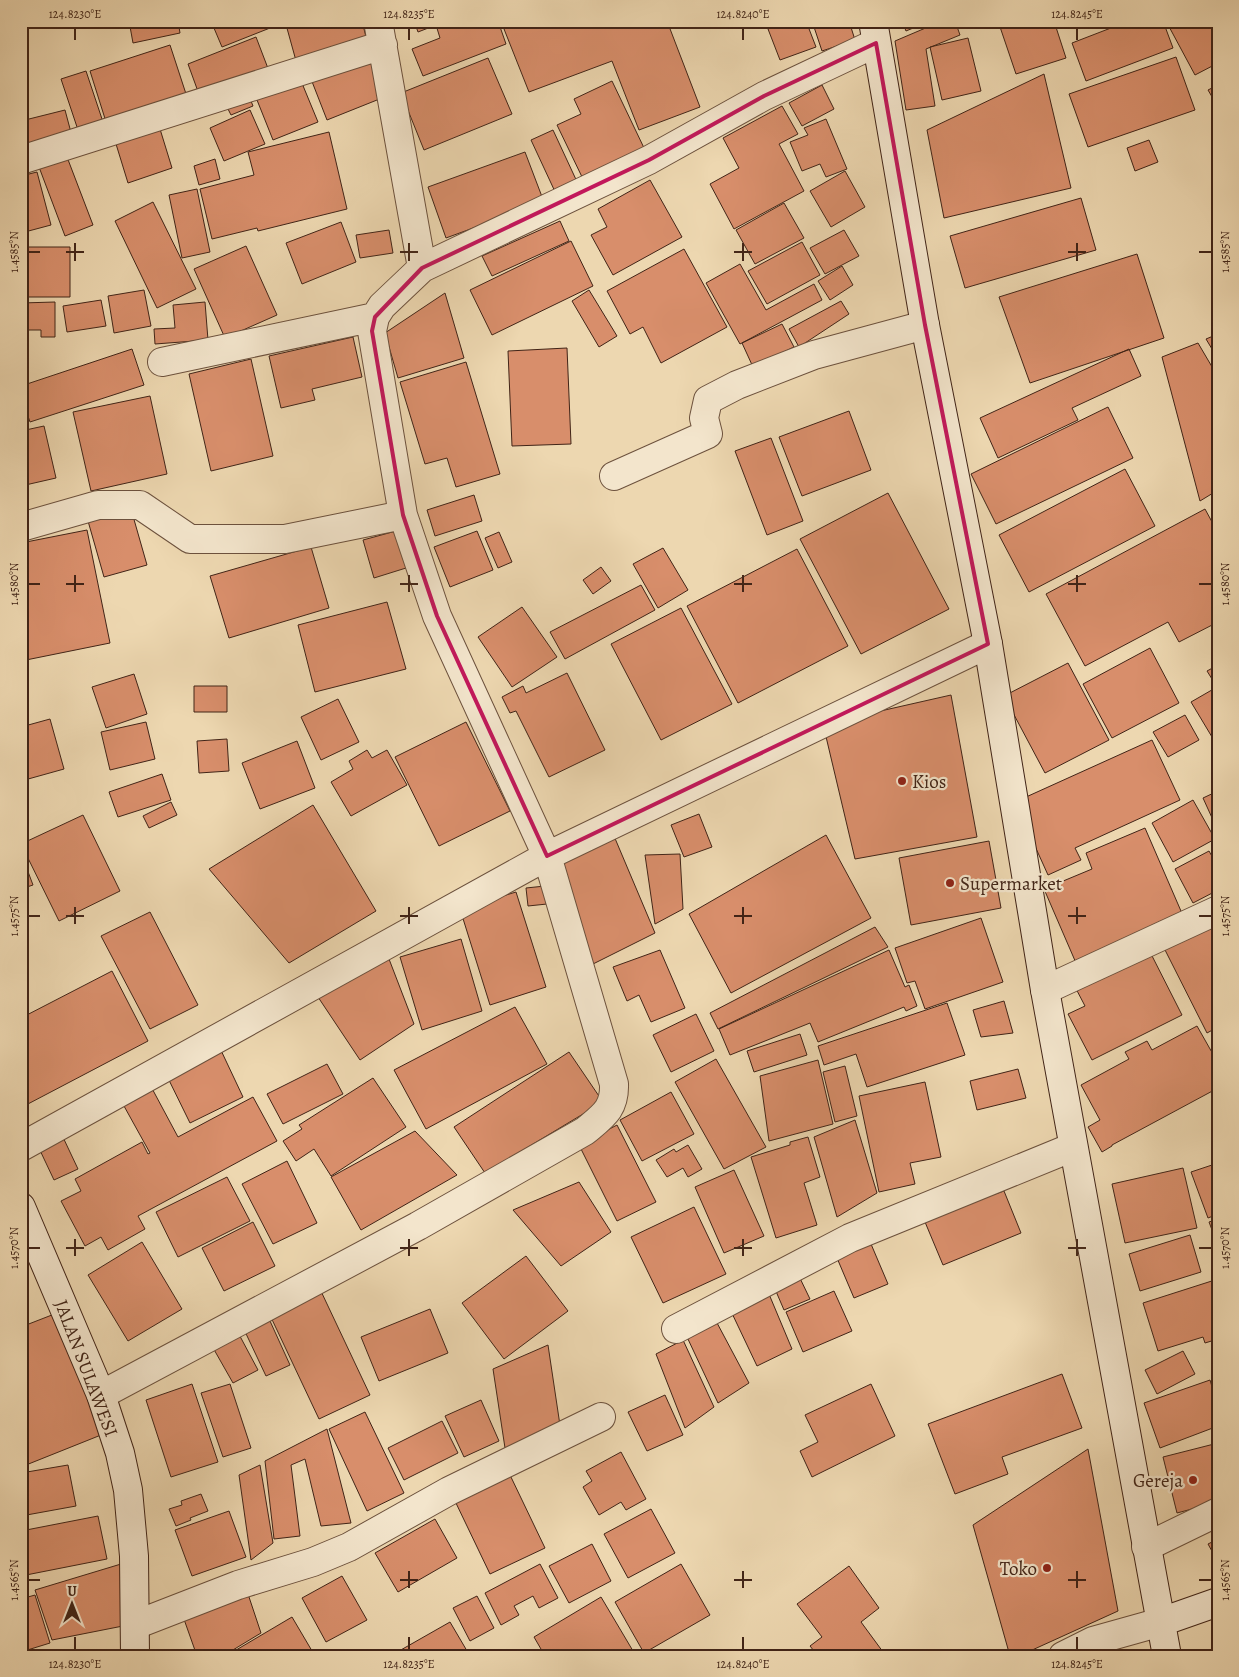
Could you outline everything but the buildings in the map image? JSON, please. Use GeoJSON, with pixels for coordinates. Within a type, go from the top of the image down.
{"type":"FeatureCollection","features":[{"type":"Feature","properties":{"kind":"street"},"geometry":{"type":"LineString","coordinates":[[102,1395],[418,1226],[585,1131],[603,1116],[612,1104],[615,1096],[614,1084],[546,856],[437,616],[403,515],[372,331],[382,306],[422,268],[649,160],[874,32],[925,326],[988,644],[1045,990],[1167,1656]]}},
{"type":"Feature","properties":{"kind":"street"},"geometry":{"type":"LineString","coordinates":[[21,160],[380,33],[422,268]]}},
{"type":"Feature","properties":{"kind":"street"},"geometry":{"type":"LineString","coordinates":[[162,362],[376,317]]}},
{"type":"Feature","properties":{"kind":"street"},"geometry":{"type":"LineString","coordinates":[[614,476],[708,434],[704,418],[708,400],[737,384],[814,355],[925,326]]}},
{"type":"Feature","properties":{"kind":"street"},"geometry":{"type":"LineString","coordinates":[[21,527],[98,505],[140,505],[190,539],[285,539],[403,515]]}},
{"type":"Feature","properties":{"kind":"street"},"geometry":{"type":"LineString","coordinates":[[21,1147],[546,856],[988,644]]}},
{"type":"Feature","properties":{"kind":"street"},"geometry":{"type":"LineString","coordinates":[[1045,990],[1218,910]]}},
{"type":"Feature","properties":{"kind":"street"},"geometry":{"type":"LineString","coordinates":[[676,1329],[850,1238],[1073,1147]]}},
{"type":"Feature","properties":{"kind":"street","name":"JALAN SULAWESI"},"geometry":{"type":"LineString","coordinates":[[21,1206],[102,1395],[120,1454],[128,1490],[134,1556],[135,1656]]}},
{"type":"Feature","properties":{"kind":"street"},"geometry":{"type":"LineString","coordinates":[[135,1626],[238,1585],[313,1562],[349,1547],[449,1491],[601,1417]]}},
{"type":"Feature","properties":{"kind":"street"},"geometry":{"type":"LineString","coordinates":[[1146,1547],[1218,1512]]}},
{"type":"Feature","properties":{"kind":"street"},"geometry":{"type":"LineString","coordinates":[[1063,1656],[1093,1641],[1161,1622],[1218,1602]]}},
{"type":"Feature","properties":{"kind":"highlighted area"},"geometry":{"type":"Polygon","coordinates":[[[876,43],[925,325],[988,644],[547,856],[437,616],[403,515],[372,331],[375,317],[422,268],[649,160],[764,96],[876,43]]]}},
{"type":"Feature","properties":{"kind":"place","name":"Kios"},"geometry":{"type":"Point","coordinates":[902,781]}},
{"type":"Feature","properties":{"kind":"place","name":"Supermarket"},"geometry":{"type":"Point","coordinates":[950,883]}},
{"type":"Feature","properties":{"kind":"place","name":"Gereja"},"geometry":{"type":"Point","coordinates":[1193,1480]}},
{"type":"Feature","properties":{"kind":"place","name":"Toko"},"geometry":{"type":"Point","coordinates":[1047,1568]}}]}
